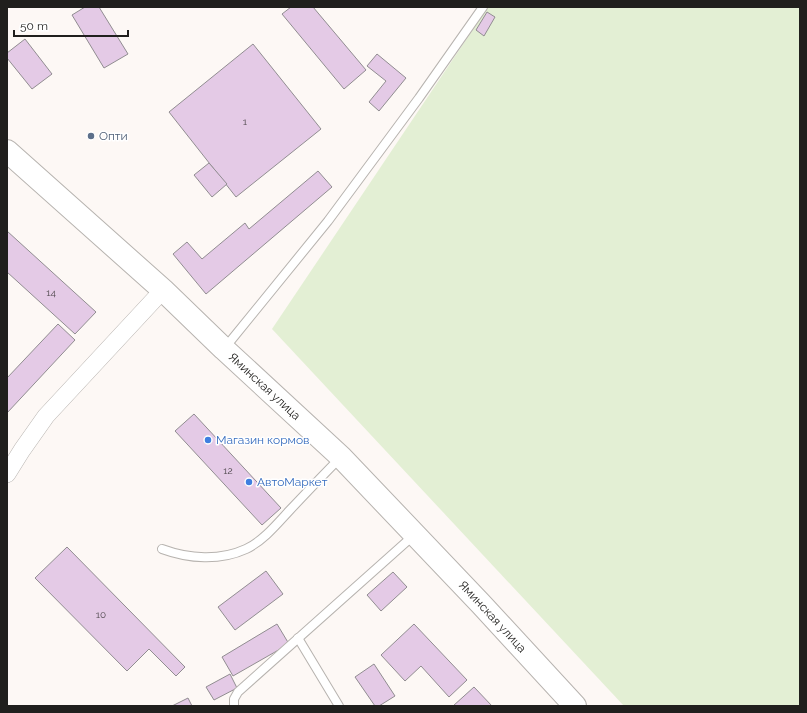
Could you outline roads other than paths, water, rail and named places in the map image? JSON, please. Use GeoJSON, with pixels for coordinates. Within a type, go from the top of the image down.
{"type":"FeatureCollection","features":[{"type":"Feature","properties":{"kind":"main road","name":"Яминская улица"},"geometry":{"type":"LineString","coordinates":[[7,151],[163,290],[224,349],[341,457],[481,604],[575,706]]}},
{"type":"Feature","properties":{"kind":"street"},"geometry":{"type":"LineString","coordinates":[[7,474],[46,416],[163,290]]}},
{"type":"Feature","properties":{"kind":"lane"},"geometry":{"type":"LineString","coordinates":[[224,349],[328,221],[419,98],[483,7]]}},
{"type":"Feature","properties":{"kind":"lane"},"geometry":{"type":"LineString","coordinates":[[162,549],[174,554],[195,557],[219,556],[247,548],[268,534],[341,457]]}},
{"type":"Feature","properties":{"kind":"lane"},"geometry":{"type":"LineString","coordinates":[[234,706],[234,699],[238,692],[415,534]]}},
{"type":"Feature","properties":{"kind":"lane"},"geometry":{"type":"LineString","coordinates":[[298,638],[339,706]]}},
{"type":"Feature","properties":{"kind":"place","name":"Опти"},"geometry":{"type":"Point","coordinates":[91,136]}},
{"type":"Feature","properties":{"kind":"place","name":"Магазин кормов"},"geometry":{"type":"Point","coordinates":[208,440]}},
{"type":"Feature","properties":{"kind":"place","name":"АвтоМаркет"},"geometry":{"type":"Point","coordinates":[249,482]}}]}
